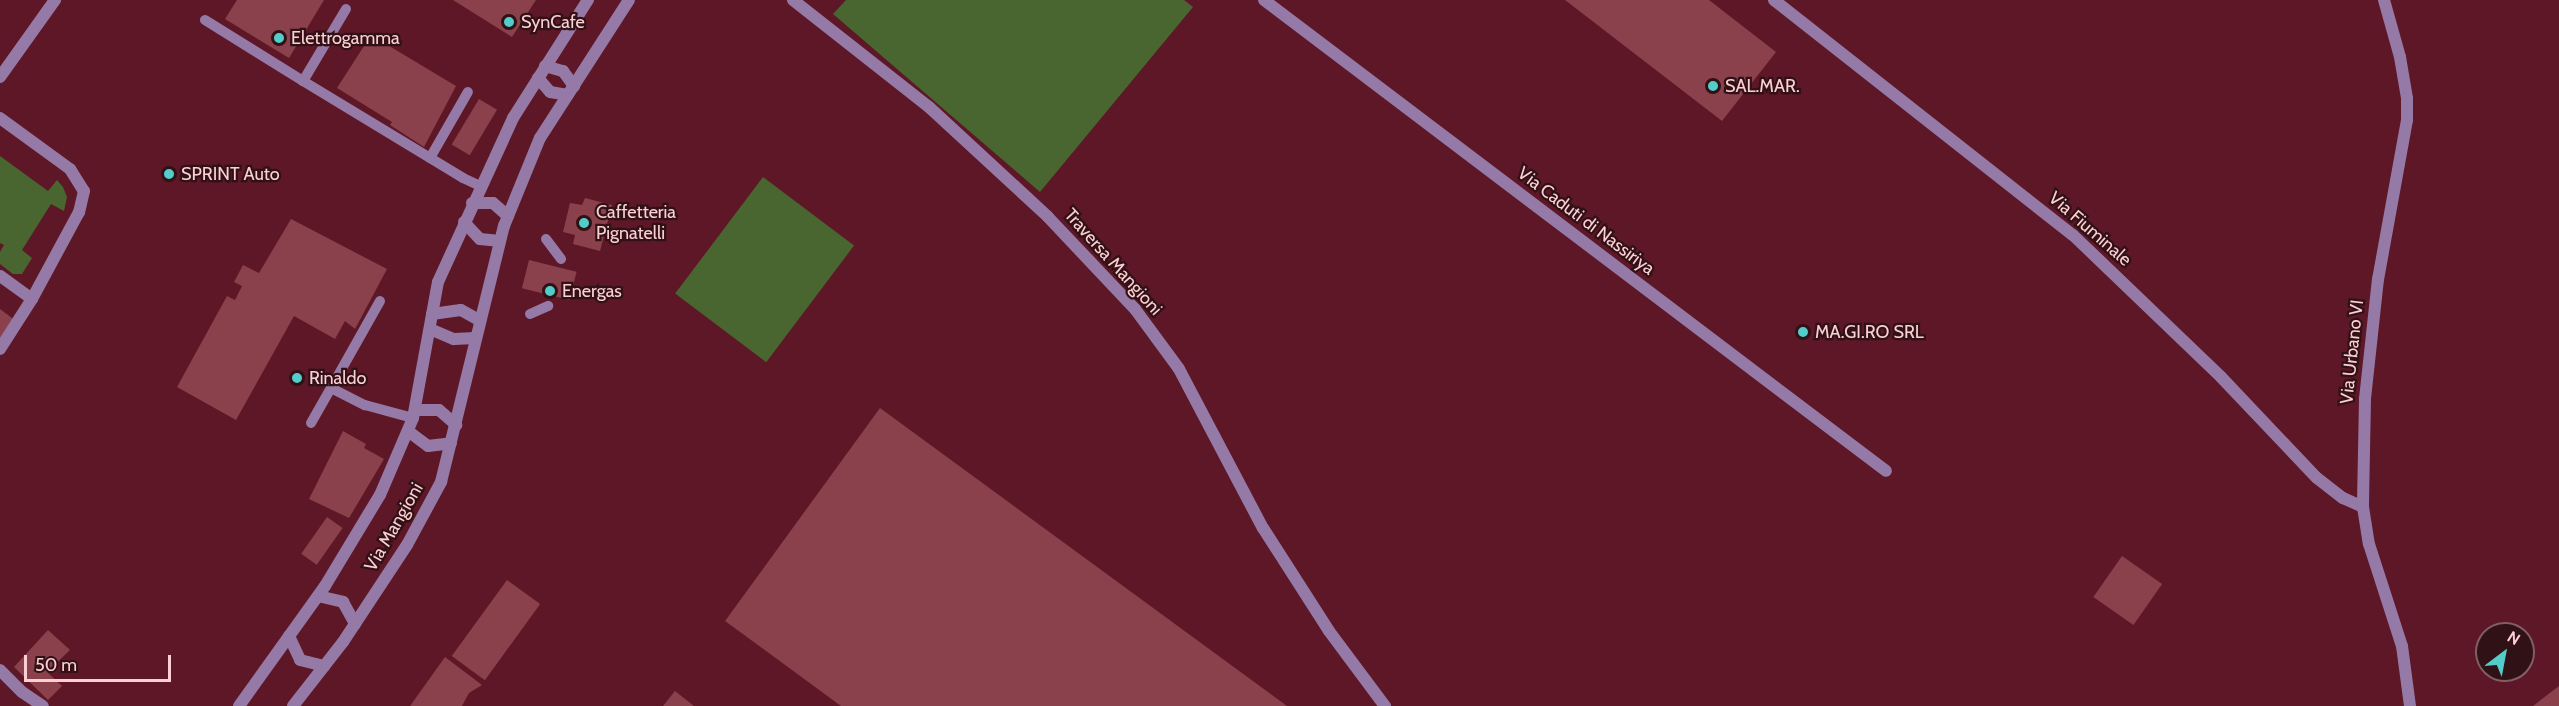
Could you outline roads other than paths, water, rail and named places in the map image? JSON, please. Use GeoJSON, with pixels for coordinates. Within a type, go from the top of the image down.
{"type":"FeatureCollection","features":[{"type":"Feature","properties":{"kind":"street"},"geometry":{"type":"LineString","coordinates":[[0,77],[55,0]]}},
{"type":"Feature","properties":{"kind":"street","name":"Via Mangioni"},"geometry":{"type":"LineString","coordinates":[[239,706],[318,596],[380,495],[414,414],[438,282],[472,203],[513,118],[588,0]]}},
{"type":"Feature","properties":{"kind":"street","name":"Via Mangioni"},"geometry":{"type":"LineString","coordinates":[[292,706],[355,624],[407,545],[435,493],[456,425],[479,320],[508,216],[540,138],[629,0]]}},
{"type":"Feature","properties":{"kind":"street","name":"Traversa Mangioni"},"geometry":{"type":"LineString","coordinates":[[793,0],[928,107],[1048,217],[1135,309],[1179,369],[1263,528],[1329,632],[1385,706]]}},
{"type":"Feature","properties":{"kind":"street","name":"Via Caduti di Nassiriya"},"geometry":{"type":"LineString","coordinates":[[1264,0],[1886,471]]}},
{"type":"Feature","properties":{"kind":"street","name":"Via Fiuminale"},"geometry":{"type":"LineString","coordinates":[[1774,0],[2073,235],[2222,377],[2317,478],[2343,498],[2363,507]]}},
{"type":"Feature","properties":{"kind":"street","name":"Via Urbano VI"},"geometry":{"type":"LineString","coordinates":[[2384,0],[2400,57],[2407,98],[2407,120],[2378,279],[2365,399],[2363,507],[2368,544],[2402,646],[2410,706]]}},
{"type":"Feature","properties":{"kind":"street"},"geometry":{"type":"LineString","coordinates":[[538,78],[550,92],[571,91],[563,71],[545,66]]}},
{"type":"Feature","properties":{"kind":"street"},"geometry":{"type":"LineString","coordinates":[[0,118],[70,169],[84,191],[80,212],[32,299],[0,349]]}},
{"type":"Feature","properties":{"kind":"street"},"geometry":{"type":"LineString","coordinates":[[472,203],[493,203],[508,216]]}},
{"type":"Feature","properties":{"kind":"street"},"geometry":{"type":"LineString","coordinates":[[464,222],[480,239],[500,241]]}},
{"type":"Feature","properties":{"kind":"street"},"geometry":{"type":"LineString","coordinates":[[0,276],[32,299]]}},
{"type":"Feature","properties":{"kind":"street"},"geometry":{"type":"LineString","coordinates":[[432,314],[460,310],[479,320]]}},
{"type":"Feature","properties":{"kind":"street"},"geometry":{"type":"LineString","coordinates":[[430,329],[454,339],[475,338]]}},
{"type":"Feature","properties":{"kind":"street"},"geometry":{"type":"LineString","coordinates":[[414,414],[439,410],[456,425]]}},
{"type":"Feature","properties":{"kind":"street"},"geometry":{"type":"LineString","coordinates":[[408,431],[428,446],[451,443]]}},
{"type":"Feature","properties":{"kind":"street"},"geometry":{"type":"LineString","coordinates":[[318,596],[343,602],[355,624]]}},
{"type":"Feature","properties":{"kind":"street"},"geometry":{"type":"LineString","coordinates":[[289,636],[300,660],[324,666]]}},
{"type":"Feature","properties":{"kind":"street"},"geometry":{"type":"LineString","coordinates":[[0,670],[22,692],[43,706]]}},
{"type":"Feature","properties":{"kind":"lane"},"geometry":{"type":"LineString","coordinates":[[303,81],[346,9]]}},
{"type":"Feature","properties":{"kind":"lane"},"geometry":{"type":"LineString","coordinates":[[205,20],[430,158],[480,186]]}},
{"type":"Feature","properties":{"kind":"lane"},"geometry":{"type":"LineString","coordinates":[[430,158],[468,92]]}},
{"type":"Feature","properties":{"kind":"lane"},"geometry":{"type":"LineString","coordinates":[[546,239],[561,259]]}},
{"type":"Feature","properties":{"kind":"lane"},"geometry":{"type":"LineString","coordinates":[[311,423],[380,301]]}},
{"type":"Feature","properties":{"kind":"lane"},"geometry":{"type":"LineString","coordinates":[[530,314],[548,306]]}},
{"type":"Feature","properties":{"kind":"lane"},"geometry":{"type":"LineString","coordinates":[[331,388],[365,405],[414,414]]}},
{"type":"Feature","properties":{"kind":"place","name":"SynCafe"},"geometry":{"type":"Point","coordinates":[509,22]}},
{"type":"Feature","properties":{"kind":"place","name":"Elettrogamma"},"geometry":{"type":"Point","coordinates":[279,38]}},
{"type":"Feature","properties":{"kind":"place","name":"SAL.MAR."},"geometry":{"type":"Point","coordinates":[1713,86]}},
{"type":"Feature","properties":{"kind":"place","name":"SPRINT Auto"},"geometry":{"type":"Point","coordinates":[169,174]}},
{"type":"Feature","properties":{"kind":"place","name":"Caffetteria Pignatelli"},"geometry":{"type":"Point","coordinates":[584,223]}},
{"type":"Feature","properties":{"kind":"place","name":"Energas"},"geometry":{"type":"Point","coordinates":[550,291]}},
{"type":"Feature","properties":{"kind":"place","name":"MA.GI.RO SRL"},"geometry":{"type":"Point","coordinates":[1803,332]}},
{"type":"Feature","properties":{"kind":"place","name":"Rinaldo"},"geometry":{"type":"Point","coordinates":[297,378]}}]}
